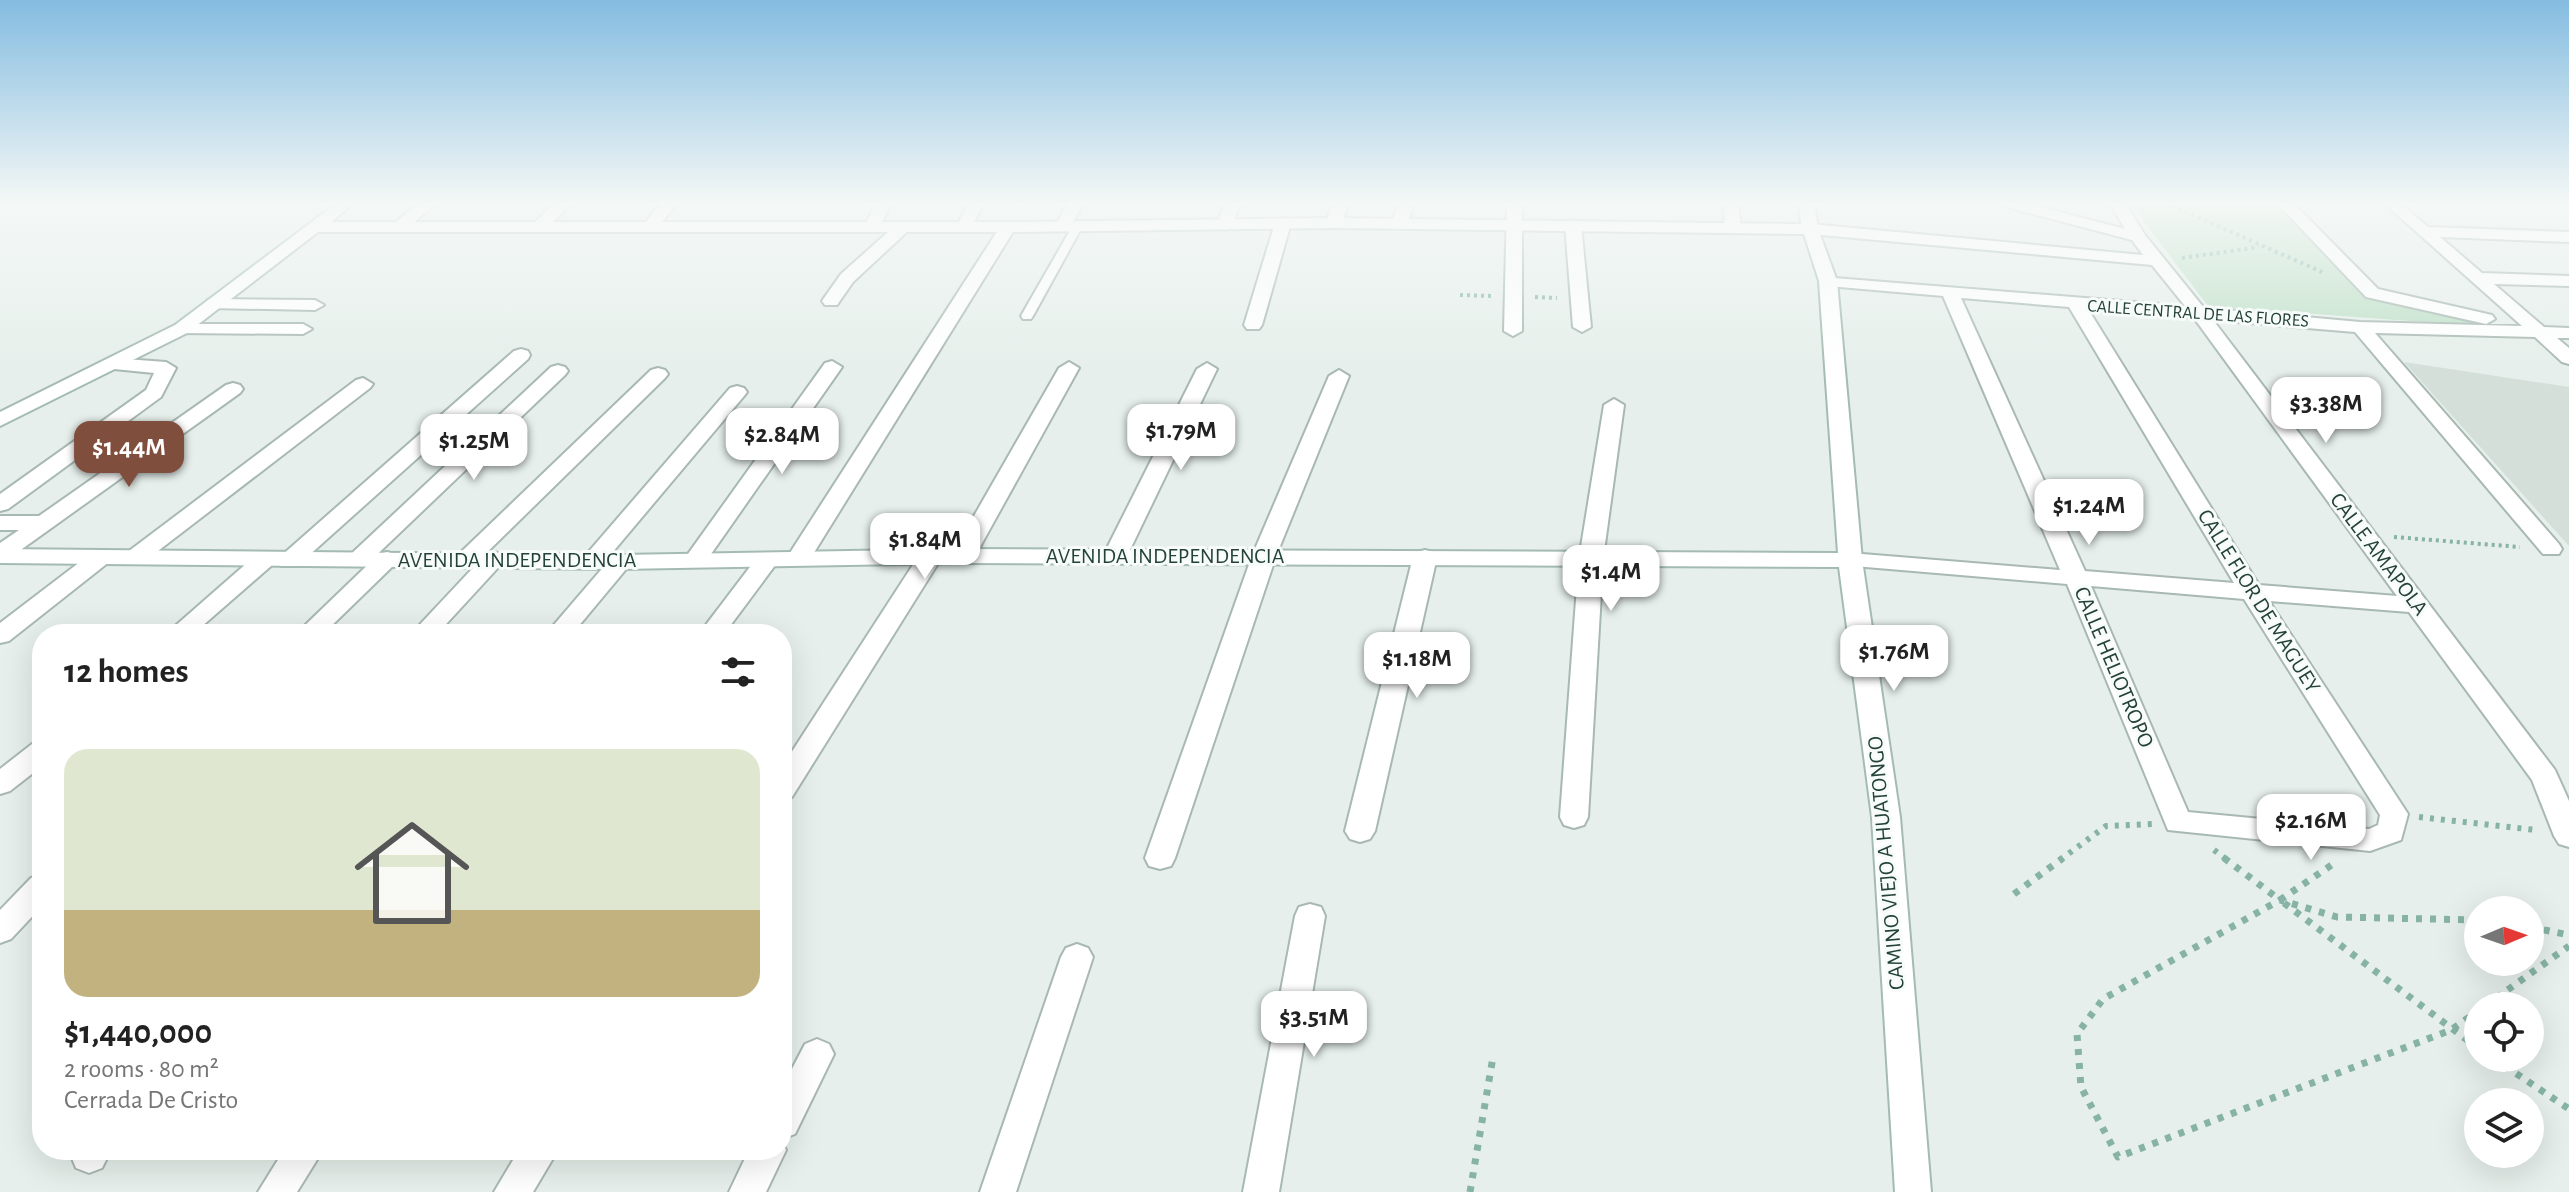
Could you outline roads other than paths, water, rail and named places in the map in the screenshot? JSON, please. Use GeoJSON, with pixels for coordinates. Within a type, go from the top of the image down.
{"type":"FeatureCollection","features":[{"type":"Feature","properties":{"kind":"street"},"geometry":{"type":"LineString","coordinates":[[0,420],[181,329],[274,259]]}},
{"type":"Feature","properties":{"kind":"street"},"geometry":{"type":"LineString","coordinates":[[831,301],[847,278],[868,259]]}},
{"type":"Feature","properties":{"kind":"street"},"geometry":{"type":"LineString","coordinates":[[798,559],[988,259]]}},
{"type":"Feature","properties":{"kind":"street"},"geometry":{"type":"LineString","coordinates":[[1253,325],[1273,259]]}},
{"type":"Feature","properties":{"kind":"street"},"geometry":{"type":"LineString","coordinates":[[1512,259],[1513,331]]}},
{"type":"Feature","properties":{"kind":"street"},"geometry":{"type":"LineString","coordinates":[[1576,259],[1582,327]]}},
{"type":"Feature","properties":{"kind":"street","name":"CAMINO VIEJO A HUATONGO"},"geometry":{"type":"LineString","coordinates":[[1820,259],[1828,281],[1850,560],[1886,817],[1913,1192]]}},
{"type":"Feature","properties":{"kind":"street"},"geometry":{"type":"LineString","coordinates":[[2133,259],[2159,261]]}},
{"type":"Feature","properties":{"kind":"street","name":"CALLE AMAPOLA"},"geometry":{"type":"LineString","coordinates":[[2157,259],[2545,777],[2568,835]]}},
{"type":"Feature","properties":{"kind":"street"},"geometry":{"type":"LineString","coordinates":[[2339,259],[2372,293],[2569,344]]}},
{"type":"Feature","properties":{"kind":"street"},"geometry":{"type":"LineString","coordinates":[[2455,259],[2569,358]]}},
{"type":"Feature","properties":{"kind":"street"},"geometry":{"type":"LineString","coordinates":[[2477,278],[2569,281]]}},
{"type":"Feature","properties":{"kind":"street","name":"CALLE CENTRAL DE LAS FLORES"},"geometry":{"type":"LineString","coordinates":[[1828,281],[2360,327],[2542,335],[2569,333]]}},
{"type":"Feature","properties":{"kind":"street","name":"CALLE HELIOTROPO"},"geometry":{"type":"LineString","coordinates":[[1950,293],[2075,576],[2178,822],[2370,840]]}},
{"type":"Feature","properties":{"kind":"street"},"geometry":{"type":"LineString","coordinates":[[214,304],[315,305]]}},
{"type":"Feature","properties":{"kind":"street","name":"CALLE FLOR DE MAGUEY"},"geometry":{"type":"LineString","coordinates":[[2076,304],[2252,593],[2394,814],[2391,832],[2370,840]]}},
{"type":"Feature","properties":{"kind":"street"},"geometry":{"type":"LineString","coordinates":[[2360,327],[2551,549]]}},
{"type":"Feature","properties":{"kind":"street"},"geometry":{"type":"LineString","coordinates":[[181,329],[303,329]]}},
{"type":"Feature","properties":{"kind":"street"},"geometry":{"type":"LineString","coordinates":[[289,561],[521,355]]}},
{"type":"Feature","properties":{"kind":"street"},"geometry":{"type":"LineString","coordinates":[[0,504],[154,393],[166,368],[111,364]]}},
{"type":"Feature","properties":{"kind":"street"},"geometry":{"type":"LineString","coordinates":[[696,559],[832,367]]}},
{"type":"Feature","properties":{"kind":"street"},"geometry":{"type":"LineString","coordinates":[[963,556],[1069,368]]}},
{"type":"Feature","properties":{"kind":"street"},"geometry":{"type":"LineString","coordinates":[[1115,556],[1207,369]]}},
{"type":"Feature","properties":{"kind":"street"},"geometry":{"type":"LineString","coordinates":[[358,560],[558,371]]}},
{"type":"Feature","properties":{"kind":"street"},"geometry":{"type":"LineString","coordinates":[[467,559],[658,374]]}},
{"type":"Feature","properties":{"kind":"street"},"geometry":{"type":"LineString","coordinates":[[1160,858],[1264,556],[1339,376]]}},
{"type":"Feature","properties":{"kind":"street"},"geometry":{"type":"LineString","coordinates":[[133,559],[363,384]]}},
{"type":"Feature","properties":{"kind":"street"},"geometry":{"type":"LineString","coordinates":[[0,555],[233,389]]}},
{"type":"Feature","properties":{"kind":"street"},"geometry":{"type":"LineString","coordinates":[[593,561],[737,392]]}},
{"type":"Feature","properties":{"kind":"street"},"geometry":{"type":"LineString","coordinates":[[1574,817],[1591,559],[1614,405]]}},
{"type":"Feature","properties":{"kind":"street"},"geometry":{"type":"LineString","coordinates":[[0,523],[43,523]]}},
{"type":"Feature","properties":{"kind":"street","name":"AVENIDA INDEPENDENCIA"},"geometry":{"type":"LineString","coordinates":[[0,555],[263,561],[494,559],[620,562],[963,556],[1850,560],[2416,605]]}},
{"type":"Feature","properties":{"kind":"street"},"geometry":{"type":"LineString","coordinates":[[0,635],[101,557]]}},
{"type":"Feature","properties":{"kind":"street"},"geometry":{"type":"LineString","coordinates":[[792,774],[930,557]]}},
{"type":"Feature","properties":{"kind":"street"},"geometry":{"type":"LineString","coordinates":[[1360,831],[1425,557]]}},
{"type":"Feature","properties":{"kind":"street"},"geometry":{"type":"LineString","coordinates":[[319,624],[387,559]]}},
{"type":"Feature","properties":{"kind":"street"},"geometry":{"type":"LineString","coordinates":[[432,624],[494,559]]}},
{"type":"Feature","properties":{"kind":"street"},"geometry":{"type":"LineString","coordinates":[[719,624],[767,560]]}},
{"type":"Feature","properties":{"kind":"street"},"geometry":{"type":"LineString","coordinates":[[190,624],[263,561]]}},
{"type":"Feature","properties":{"kind":"street"},"geometry":{"type":"LineString","coordinates":[[567,624],[620,562]]}},
{"type":"Feature","properties":{"kind":"street"},"geometry":{"type":"LineString","coordinates":[[0,784],[32,759]]}},
{"type":"Feature","properties":{"kind":"street"},"geometry":{"type":"LineString","coordinates":[[0,930],[32,896]]}},
{"type":"Feature","properties":{"kind":"street"},"geometry":{"type":"LineString","coordinates":[[1261,1192],[1310,916]]}},
{"type":"Feature","properties":{"kind":"street"},"geometry":{"type":"LineString","coordinates":[[998,1192],[1077,957]]}},
{"type":"Feature","properties":{"kind":"street"},"geometry":{"type":"LineString","coordinates":[[792,1103],[817,1054]]}},
{"type":"Feature","properties":{"kind":"street"},"geometry":{"type":"LineString","coordinates":[[276,1192],[298,1160]]}},
{"type":"Feature","properties":{"kind":"street"},"geometry":{"type":"LineString","coordinates":[[512,1192],[533,1160]]}},
{"type":"Feature","properties":{"kind":"street"},"geometry":{"type":"LineString","coordinates":[[747,1192],[763,1160]]}},
{"type":"Feature","properties":{"kind":"lane"},"geometry":{"type":"LineString","coordinates":[[1027,316],[1055,259]]}}]}
